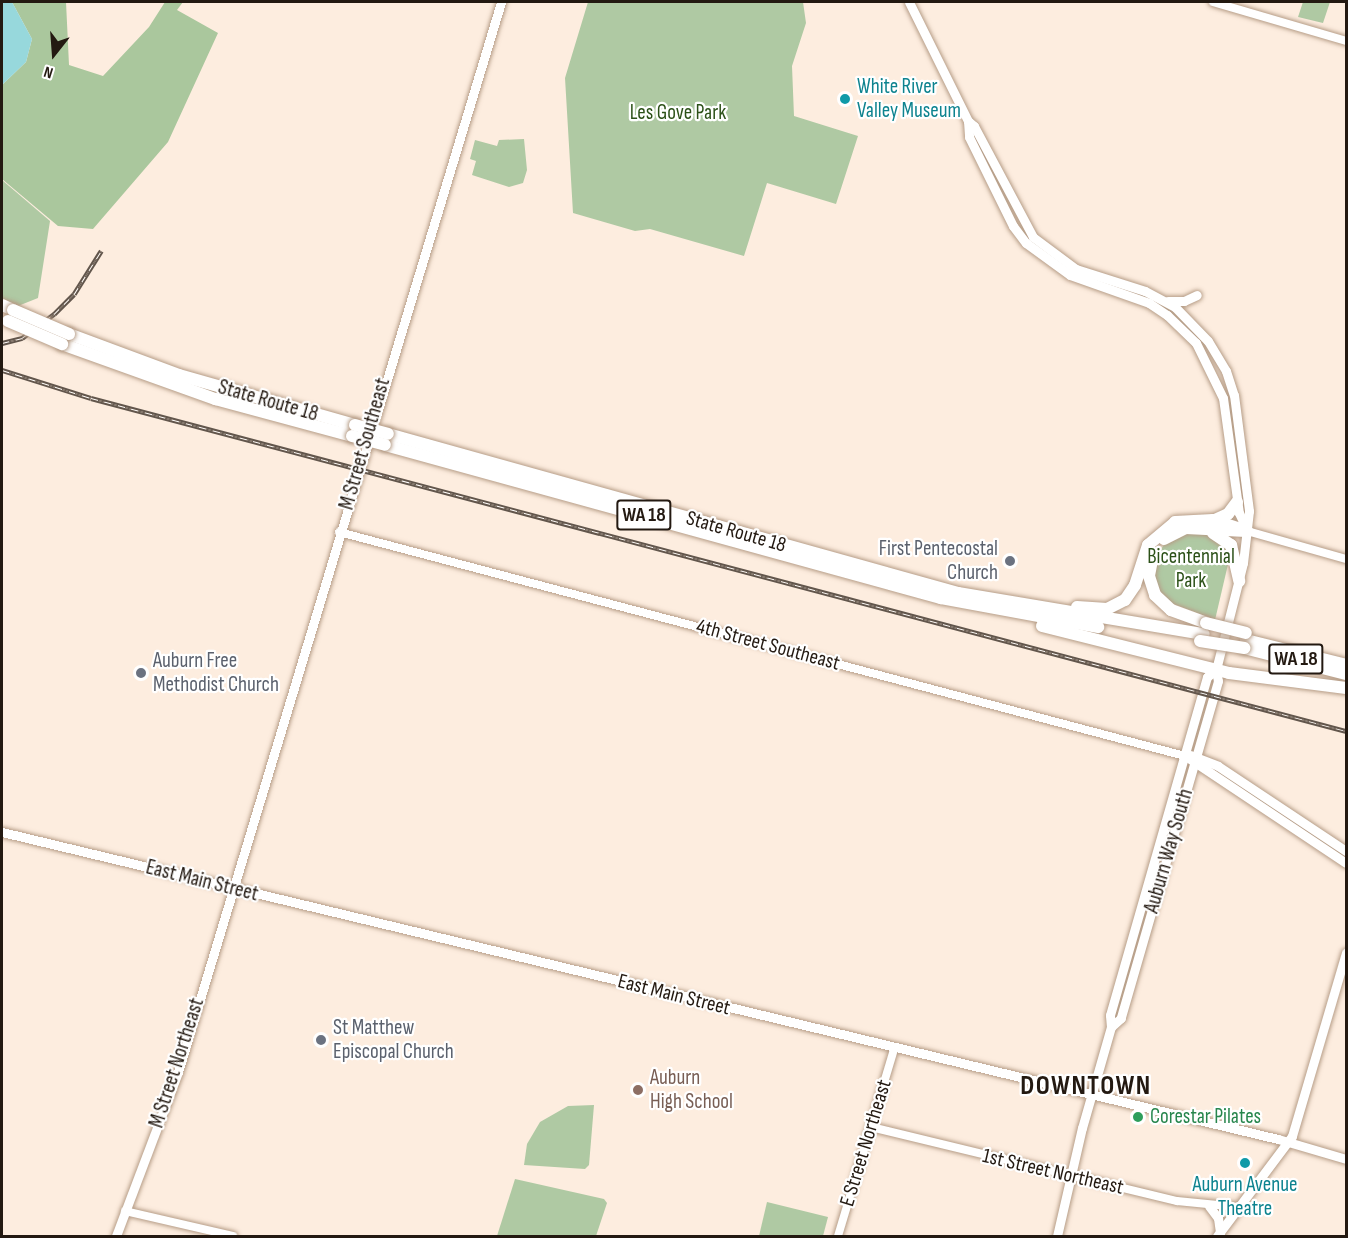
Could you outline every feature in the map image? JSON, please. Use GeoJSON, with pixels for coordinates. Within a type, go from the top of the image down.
{"type":"FeatureCollection","features":[{"type":"Feature","properties":{"kind":"highway","name":"State Route 18"},"geometry":{"type":"LineString","coordinates":[[6,313],[66,339],[353,431],[942,594],[984,608],[1204,633]]}},
{"type":"Feature","properties":{"kind":"highway"},"geometry":{"type":"LineString","coordinates":[[1213,520],[1228,514],[1237,502]]}},
{"type":"Feature","properties":{"kind":"highway"},"geometry":{"type":"LineString","coordinates":[[957,593],[974,591],[1107,609],[1118,605],[1133,590],[1148,545],[1158,533],[1182,520],[1213,520],[1247,531]]}},
{"type":"Feature","properties":{"kind":"highway"},"geometry":{"type":"LineString","coordinates":[[1245,640],[1204,633],[1164,606],[1153,592],[1149,576],[1153,556],[1162,541],[1180,530],[1201,528],[1247,531]]}},
{"type":"Feature","properties":{"kind":"highway"},"geometry":{"type":"LineString","coordinates":[[1201,528],[1231,545],[1239,581]]}},
{"type":"Feature","properties":{"kind":"highway","name":"State Route 18"},"geometry":{"type":"LineString","coordinates":[[942,594],[957,593],[1245,640],[1305,652],[1347,665]]}},
{"type":"Feature","properties":{"kind":"highway"},"geometry":{"type":"LineString","coordinates":[[984,608],[1004,617],[1216,670],[1347,688]]}},
{"type":"Feature","properties":{"kind":"highway","name":"State Route 18"},"geometry":{"type":"LineString","coordinates":[[1245,640],[1347,674]]}},
{"type":"Feature","properties":{"kind":"main road","name":"M Street Southeast"},"geometry":{"type":"LineString","coordinates":[[231,888],[501,2]]}},
{"type":"Feature","properties":{"kind":"main road","name":"Auburn Way South"},"geometry":{"type":"LineString","coordinates":[[909,2],[968,121],[969,137],[1013,226],[1064,273],[1135,297],[1177,323],[1208,362],[1223,398],[1237,502],[1247,531]]}},
{"type":"Feature","properties":{"kind":"main road","name":"Auburn Way South"},"geometry":{"type":"LineString","coordinates":[[1029,240],[1076,269],[1145,291],[1165,300],[1197,327],[1219,358],[1234,395],[1249,511],[1239,581],[1216,670],[1218,681],[1121,1018],[1111,1027]]}},
{"type":"Feature","properties":{"kind":"main road"},"geometry":{"type":"LineString","coordinates":[[1145,291],[1172,312],[1177,323],[1192,329],[1219,358]]}},
{"type":"Feature","properties":{"kind":"main road"},"geometry":{"type":"LineString","coordinates":[[1165,300],[1184,302],[1197,295]]}},
{"type":"Feature","properties":{"kind":"main road","name":"Auburn Way South"},"geometry":{"type":"LineString","coordinates":[[1057,1236],[1091,1094],[1111,1027],[1110,1015],[1207,677],[1216,670]]}},
{"type":"Feature","properties":{"kind":"main road"},"geometry":{"type":"LineString","coordinates":[[1185,756],[1196,759],[1344,849]]}},
{"type":"Feature","properties":{"kind":"main road"},"geometry":{"type":"LineString","coordinates":[[1196,759],[1347,862]]}},
{"type":"Feature","properties":{"kind":"main road","name":"East Main Street"},"geometry":{"type":"LineString","coordinates":[[2,832],[894,1049],[1091,1094],[1288,1142],[1347,1159]]}},
{"type":"Feature","properties":{"kind":"main road","name":"M Street Northeast"},"geometry":{"type":"LineString","coordinates":[[116,1236],[178,1072],[231,888]]}},
{"type":"Feature","properties":{"kind":"main road"},"geometry":{"type":"LineString","coordinates":[[1218,1235],[1288,1142],[1346,965],[1347,953]]}},
{"type":"Feature","properties":{"kind":"main road"},"geometry":{"type":"LineString","coordinates":[[1209,1206],[1219,1220],[1218,1235]]}},
{"type":"Feature","properties":{"kind":"street"},"geometry":{"type":"LineString","coordinates":[[1214,2],[1347,40]]}},
{"type":"Feature","properties":{"kind":"street"},"geometry":{"type":"LineString","coordinates":[[1247,531],[1347,559]]}},
{"type":"Feature","properties":{"kind":"street","name":"4th Street Southeast"},"geometry":{"type":"LineString","coordinates":[[339,532],[1185,756]]}},
{"type":"Feature","properties":{"kind":"street","name":"E Street Northeast"},"geometry":{"type":"LineString","coordinates":[[838,1236],[894,1049]]}},
{"type":"Feature","properties":{"kind":"street","name":"1st Street Northeast"},"geometry":{"type":"LineString","coordinates":[[871,1127],[1070,1177],[1209,1206],[1238,1207]]}},
{"type":"Feature","properties":{"kind":"street"},"geometry":{"type":"LineString","coordinates":[[125,1211],[232,1236]]}},
{"type":"Feature","properties":{"kind":"green space"},"geometry":{"type":"Polygon","coordinates":[[[12,2],[66,2],[69,65],[103,76],[149,27],[165,2],[183,2],[177,10],[218,33],[168,142],[93,229],[58,226],[2,179],[2,85],[26,62],[32,39],[12,2]]]}},
{"type":"Feature","properties":{"kind":"green space","name":"Les Gove Park"},"geometry":{"type":"Polygon","coordinates":[[[588,2],[803,2],[806,23],[792,66],[794,116],[858,136],[836,204],[767,183],[744,256],[650,229],[635,231],[573,213],[565,78],[588,2]]]}},
{"type":"Feature","properties":{"kind":"green space"},"geometry":{"type":"Polygon","coordinates":[[[1303,2],[1330,2],[1323,23],[1298,17],[1303,2]]]}},
{"type":"Feature","properties":{"kind":"green space"},"geometry":{"type":"Polygon","coordinates":[[[524,139],[527,170],[523,183],[509,187],[472,175],[476,161],[470,159],[475,140],[497,146],[499,140],[524,139]]]}},
{"type":"Feature","properties":{"kind":"green space"},"geometry":{"type":"Polygon","coordinates":[[[2,180],[50,221],[38,298],[18,306],[2,298],[2,180]]]}},
{"type":"Feature","properties":{"kind":"green space","name":"Bicentennial Park"},"geometry":{"type":"Polygon","coordinates":[[[1198,533],[1212,536],[1226,546],[1229,560],[1215,620],[1171,603],[1162,596],[1154,581],[1157,557],[1163,546],[1181,534],[1198,533]]]}},
{"type":"Feature","properties":{"kind":"green space"},"geometry":{"type":"Polygon","coordinates":[[[594,1105],[589,1165],[585,1169],[524,1165],[527,1144],[540,1122],[568,1106],[594,1105]]]}},
{"type":"Feature","properties":{"kind":"green space"},"geometry":{"type":"Polygon","coordinates":[[[515,1179],[604,1199],[607,1203],[596,1236],[497,1236],[515,1179]]]}},
{"type":"Feature","properties":{"kind":"green space"},"geometry":{"type":"Polygon","coordinates":[[[767,1202],[828,1217],[823,1236],[759,1236],[767,1202]]]}},
{"type":"Feature","properties":{"kind":"water"},"geometry":{"type":"Polygon","coordinates":[[[2,2],[12,2],[32,39],[26,62],[2,85],[2,2]]]}},
{"type":"Feature","properties":{"kind":"railway"},"geometry":{"type":"LineString","coordinates":[[2,343],[22,338],[54,314],[74,294],[101,251]]}},
{"type":"Feature","properties":{"kind":"railway"},"geometry":{"type":"LineString","coordinates":[[2,370],[91,398],[1346,731]]}},
{"type":"Feature","properties":{"kind":"place","name":"White River Valley Museum"},"geometry":{"type":"Point","coordinates":[845,99]}},
{"type":"Feature","properties":{"kind":"place","name":"First Pentecostal Church"},"geometry":{"type":"Point","coordinates":[1010,561]}},
{"type":"Feature","properties":{"kind":"place","name":"Auburn Free Methodist Church"},"geometry":{"type":"Point","coordinates":[141,673]}},
{"type":"Feature","properties":{"kind":"place","name":"St Matthew Episcopal Church"},"geometry":{"type":"Point","coordinates":[321,1040]}},
{"type":"Feature","properties":{"kind":"place","name":"Auburn High School"},"geometry":{"type":"Point","coordinates":[638,1090]}},
{"type":"Feature","properties":{"kind":"place","name":"Corestar Pilates"},"geometry":{"type":"Point","coordinates":[1138,1117]}},
{"type":"Feature","properties":{"kind":"place","name":"Auburn Avenue Theatre"},"geometry":{"type":"Point","coordinates":[1245,1163]}},
{"type":"Feature","properties":{"kind":"district","name":"DOWNTOWN"},"geometry":{"type":"Point","coordinates":[1086,1087]}}]}
